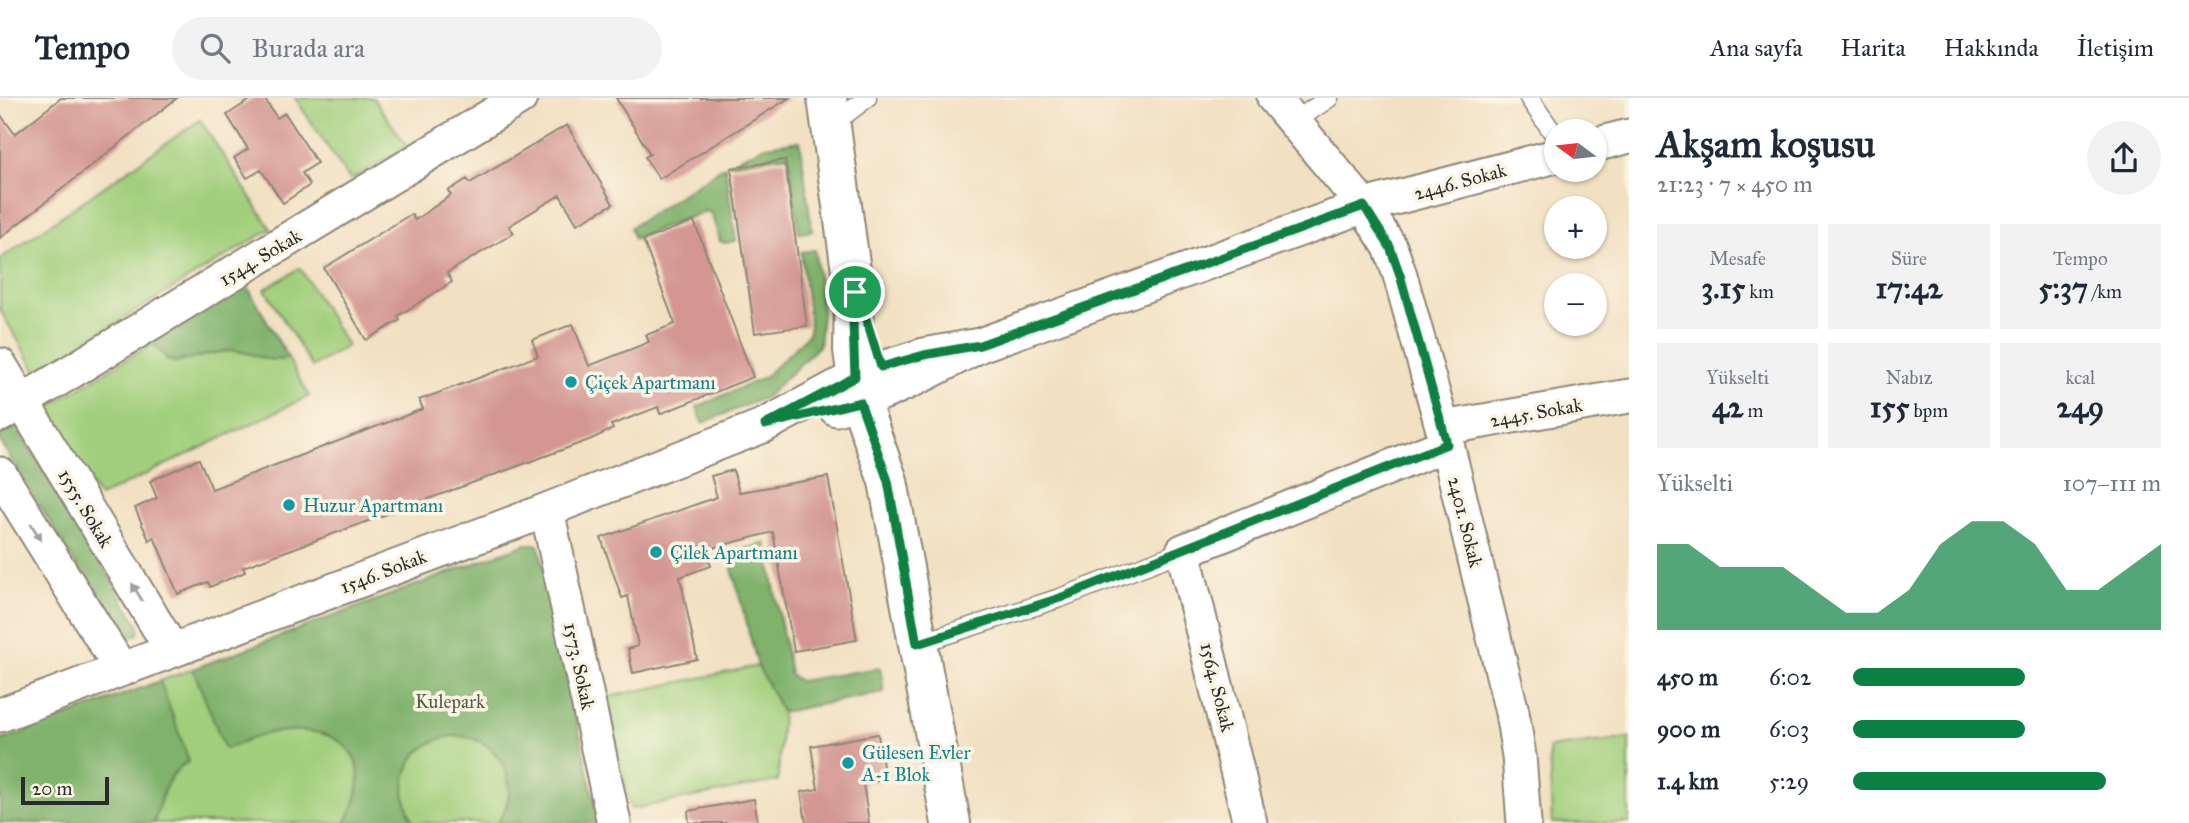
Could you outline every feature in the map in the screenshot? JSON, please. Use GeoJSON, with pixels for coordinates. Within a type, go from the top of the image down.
{"type":"FeatureCollection","features":[{"type":"Feature","properties":{"kind":"main road"},"geometry":{"type":"LineString","coordinates":[[829,111],[855,292],[867,322],[870,385],[889,431],[888,481],[951,823]]}},
{"type":"Feature","properties":{"kind":"street","name":"1544. Sokak"},"geometry":{"type":"LineString","coordinates":[[11,408],[520,98]]}},
{"type":"Feature","properties":{"kind":"street","name":"2401. Sokak"},"geometry":{"type":"LineString","coordinates":[[1284,109],[1364,206],[1390,247],[1400,275],[1445,436],[1511,712],[1519,756],[1524,823]]}},
{"type":"Feature","properties":{"kind":"street"},"geometry":{"type":"LineString","coordinates":[[1607,142],[1629,136]]}},
{"type":"Feature","properties":{"kind":"street","name":"2446. Sokak"},"geometry":{"type":"LineString","coordinates":[[1364,206],[1544,159]]}},
{"type":"Feature","properties":{"kind":"street","name":"1546. Sokak"},"geometry":{"type":"LineString","coordinates":[[0,715],[547,510],[870,385],[927,374],[980,345],[1364,206]]}},
{"type":"Feature","properties":{"kind":"street","name":"1555. Sokak"},"geometry":{"type":"LineString","coordinates":[[0,365],[11,408],[172,650]]}},
{"type":"Feature","properties":{"kind":"street","name":"2445. Sokak"},"geometry":{"type":"LineString","coordinates":[[1183,551],[1445,436],[1629,396]]}},
{"type":"Feature","properties":{"kind":"street"},"geometry":{"type":"LineString","coordinates":[[0,474],[121,669]]}},
{"type":"Feature","properties":{"kind":"street","name":"1573. Sokak"},"geometry":{"type":"LineString","coordinates":[[547,510],[614,823]]}},
{"type":"Feature","properties":{"kind":"street","name":"1564. Sokak"},"geometry":{"type":"LineString","coordinates":[[1183,551],[1250,823]]}},
{"type":"Feature","properties":{"kind":"lane"},"geometry":{"type":"LineString","coordinates":[[829,111],[867,98]]}},
{"type":"Feature","properties":{"kind":"lane"},"geometry":{"type":"LineString","coordinates":[[1284,109],[1329,98]]}},
{"type":"Feature","properties":{"kind":"lane"},"geometry":{"type":"LineString","coordinates":[[1530,98],[1544,119]]}},
{"type":"Feature","properties":{"kind":"lane"},"geometry":{"type":"LineString","coordinates":[[917,644],[1060,598],[1183,551]]}},
{"type":"Feature","properties":{"kind":"green space"},"geometry":{"type":"Polygon","coordinates":[[[295,98],[373,98],[407,146],[350,180],[295,98]]]}},
{"type":"Feature","properties":{"kind":"green space"},"geometry":{"type":"Polygon","coordinates":[[[200,120],[271,229],[36,371],[0,310],[0,259],[200,120]]]}},
{"type":"Feature","properties":{"kind":"green space"},"geometry":{"type":"Polygon","coordinates":[[[800,141],[812,231],[799,233],[788,155],[728,164],[765,146],[800,141]]]}},
{"type":"Feature","properties":{"kind":"green space"},"geometry":{"type":"Polygon","coordinates":[[[725,166],[736,241],[720,241],[711,213],[706,211],[634,239],[630,228],[725,166]]]}},
{"type":"Feature","properties":{"kind":"green space"},"geometry":{"type":"Polygon","coordinates":[[[815,250],[822,313],[819,346],[766,397],[703,423],[697,407],[765,377],[808,335],[810,325],[801,252],[815,250]]]}},
{"type":"Feature","properties":{"kind":"green space"},"geometry":{"type":"Polygon","coordinates":[[[300,268],[347,346],[312,367],[265,289],[300,268]]]}},
{"type":"Feature","properties":{"kind":"green space"},"geometry":{"type":"Polygon","coordinates":[[[247,286],[288,358],[272,360],[229,351],[175,362],[168,360],[153,343],[247,286]]]}},
{"type":"Feature","properties":{"kind":"green space"},"geometry":{"type":"Polygon","coordinates":[[[153,343],[168,360],[175,362],[229,351],[272,360],[288,358],[309,396],[99,497],[45,409],[153,343]]]}},
{"type":"Feature","properties":{"kind":"green space"},"geometry":{"type":"Polygon","coordinates":[[[10,424],[17,426],[139,626],[138,634],[127,639],[120,636],[0,441],[0,430],[10,424]]]}},
{"type":"Feature","properties":{"kind":"green space"},"geometry":{"type":"Polygon","coordinates":[[[766,543],[790,674],[799,681],[880,668],[884,692],[782,712],[758,666],[728,554],[766,543]]]}},
{"type":"Feature","properties":{"kind":"green space","name":"Kulepark"},"geometry":{"type":"Polygon","coordinates":[[[526,544],[536,544],[599,823],[0,823],[0,741],[526,544]]]}},
{"type":"Feature","properties":{"kind":"green space"},"geometry":{"type":"Polygon","coordinates":[[[526,544],[536,544],[539,547],[599,823],[497,823],[508,798],[508,778],[492,751],[474,739],[454,736],[434,742],[417,754],[407,772],[405,796],[414,823],[345,823],[355,801],[359,781],[357,764],[349,750],[337,740],[320,733],[300,730],[270,733],[225,749],[193,669],[526,544]]]}},
{"type":"Feature","properties":{"kind":"green space"},"geometry":{"type":"Polygon","coordinates":[[[758,666],[782,712],[778,781],[631,809],[607,697],[758,666]]]}},
{"type":"Feature","properties":{"kind":"green space"},"geometry":{"type":"Polygon","coordinates":[[[160,681],[189,761],[169,780],[154,823],[0,823],[0,741],[160,681]]]}},
{"type":"Feature","properties":{"kind":"green space"},"geometry":{"type":"Polygon","coordinates":[[[1629,738],[1629,823],[1552,823],[1549,748],[1629,738]]]}},
{"type":"Feature","properties":{"kind":"building"},"geometry":{"type":"Polygon","coordinates":[[[61,98],[177,98],[0,238],[0,114],[15,134],[61,98]]]}},
{"type":"Feature","properties":{"kind":"building"},"geometry":{"type":"Polygon","coordinates":[[[253,98],[264,98],[277,118],[285,113],[317,163],[302,173],[310,185],[283,203],[261,170],[247,178],[234,158],[248,149],[227,115],[253,98]]]}},
{"type":"Feature","properties":{"kind":"building"},"geometry":{"type":"Polygon","coordinates":[[[616,98],[789,98],[659,179],[645,157],[650,154],[616,98]]]}},
{"type":"Feature","properties":{"kind":"building"},"geometry":{"type":"Polygon","coordinates":[[[567,125],[613,204],[577,224],[560,195],[509,226],[514,233],[447,273],[452,282],[398,316],[400,320],[366,340],[324,268],[411,214],[415,220],[451,195],[448,191],[467,179],[470,183],[567,125]]]}},
{"type":"Feature","properties":{"kind":"building"},"geometry":{"type":"Polygon","coordinates":[[[785,160],[807,326],[755,333],[731,168],[785,160]]]}},
{"type":"Feature","properties":{"kind":"building"},"geometry":{"type":"Polygon","coordinates":[[[694,221],[753,377],[660,414],[658,407],[611,425],[613,429],[589,440],[243,567],[245,572],[210,587],[208,582],[178,594],[154,537],[149,540],[135,508],[157,498],[150,481],[199,459],[212,489],[423,409],[419,400],[538,356],[532,340],[573,324],[589,366],[649,342],[646,335],[675,324],[643,240],[694,221]]]}},
{"type":"Feature","properties":{"kind":"building"},"geometry":{"type":"Polygon","coordinates":[[[733,470],[739,492],[828,477],[857,640],[794,651],[773,532],[705,550],[711,566],[680,577],[697,659],[633,673],[628,649],[638,646],[628,596],[622,598],[601,538],[717,497],[711,476],[733,470]]]}},
{"type":"Feature","properties":{"kind":"building","name":"Gülesen Evler A-1 Blok"},"geometry":{"type":"Polygon","coordinates":[[[878,734],[885,780],[863,783],[869,823],[806,823],[801,792],[818,789],[811,746],[878,734]]]}},
{"type":"Feature","properties":{"kind":"building"},"geometry":{"type":"Polygon","coordinates":[[[754,799],[758,823],[689,823],[688,811],[754,799]]]}},
{"type":"Feature","properties":{"kind":"place","name":"Çiçek Apartmanı"},"geometry":{"type":"Point","coordinates":[571,382]}},
{"type":"Feature","properties":{"kind":"place","name":"Huzur Apartmanı"},"geometry":{"type":"Point","coordinates":[289,505]}},
{"type":"Feature","properties":{"kind":"place","name":"Çilek Apartmanı"},"geometry":{"type":"Point","coordinates":[656,552]}},
{"type":"Feature","properties":{"kind":"place","name":"Gülesen Evler A-1 Blok"},"geometry":{"type":"Point","coordinates":[848,763]}},
{"type":"Feature","properties":{"kind":"route"},"geometry":{"type":"LineString","coordinates":[[1364,206],[1390,247],[1400,275],[1447,444],[1060,598],[917,644],[888,481],[860,402],[765,425],[855,377],[855,292],[881,367],[924,355],[980,345],[1364,206]]}}]}
